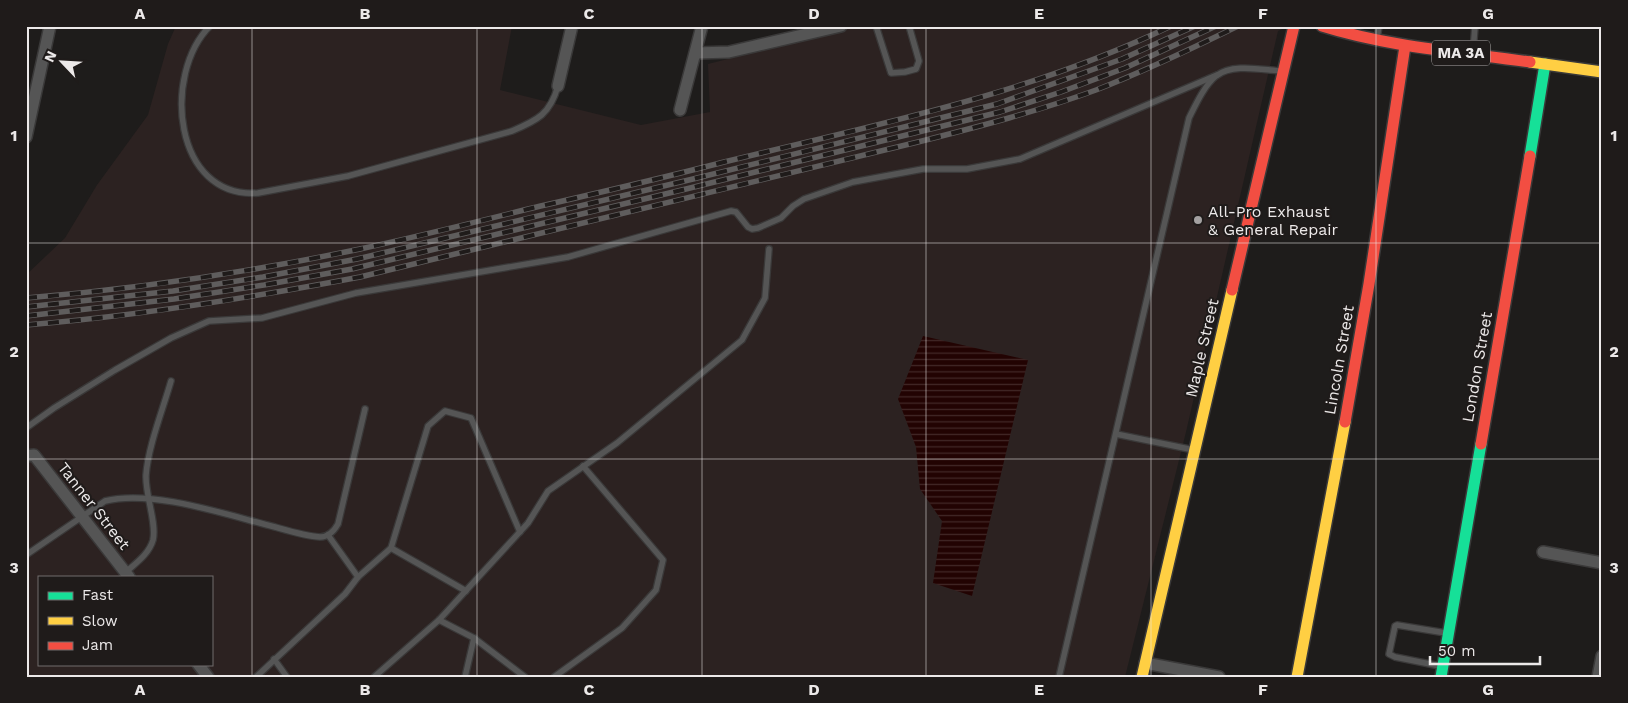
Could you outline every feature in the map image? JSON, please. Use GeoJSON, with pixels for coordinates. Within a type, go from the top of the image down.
{"type":"FeatureCollection","features":[{"type":"Feature","properties":{"kind":"street"},"geometry":{"type":"LineString","coordinates":[[26,137],[29,108],[50,26]]}},
{"type":"Feature","properties":{"kind":"street"},"geometry":{"type":"LineString","coordinates":[[558,86],[572,26]]}},
{"type":"Feature","properties":{"kind":"street"},"geometry":{"type":"LineString","coordinates":[[680,110],[702,26]]}},
{"type":"Feature","properties":{"kind":"street"},"geometry":{"type":"LineString","coordinates":[[696,53],[729,52],[841,26]]}},
{"type":"Feature","properties":{"kind":"street","name":"Maple Street"},"geometry":{"type":"LineString","coordinates":[[1142,677],[1294,26]]}},
{"type":"Feature","properties":{"kind":"street","name":"MA 3A"},"geometry":{"type":"LineString","coordinates":[[1322,26],[1405,46],[1602,72]]}},
{"type":"Feature","properties":{"kind":"street","name":"Lincoln Street"},"geometry":{"type":"LineString","coordinates":[[1297,677],[1333,489],[1369,284],[1405,46]]}},
{"type":"Feature","properties":{"kind":"street","name":"London Street"},"geometry":{"type":"LineString","coordinates":[[1442,671],[1523,200],[1544,64]]}},
{"type":"Feature","properties":{"kind":"street","name":"Tanner Street"},"geometry":{"type":"LineString","coordinates":[[30,455],[82,516],[127,574]]}},
{"type":"Feature","properties":{"kind":"street"},"geometry":{"type":"LineString","coordinates":[[1543,552],[1602,563]]}},
{"type":"Feature","properties":{"kind":"street"},"geometry":{"type":"LineString","coordinates":[[1598,677],[1602,656]]}},
{"type":"Feature","properties":{"kind":"street"},"geometry":{"type":"LineString","coordinates":[[1145,663],[1220,677]]}},
{"type":"Feature","properties":{"kind":"street"},"geometry":{"type":"LineString","coordinates":[[200,666],[208,677]]}},
{"type":"Feature","properties":{"kind":"lane"},"geometry":{"type":"LineString","coordinates":[[210,26],[196,44],[186,70],[182,88],[183,124],[187,142],[203,172],[214,182],[228,190],[244,194],[348,176],[512,131],[533,122],[546,112],[554,101],[558,86]]}},
{"type":"Feature","properties":{"kind":"lane"},"geometry":{"type":"LineString","coordinates":[[876,26],[891,73],[906,72],[916,69],[918,66],[919,61],[909,26]]}},
{"type":"Feature","properties":{"kind":"lane"},"geometry":{"type":"LineString","coordinates":[[1377,40],[1379,26]]}},
{"type":"Feature","properties":{"kind":"lane"},"geometry":{"type":"LineString","coordinates":[[1473,54],[1475,26]]}},
{"type":"Feature","properties":{"kind":"lane"},"geometry":{"type":"LineString","coordinates":[[26,428],[115,370],[171,338],[209,322],[262,318],[356,293],[568,257],[731,212],[736,212],[748,227],[752,229],[758,228],[781,218],[804,199],[853,182],[923,170],[967,169],[1020,159],[1234,69],[1284,71]]}},
{"type":"Feature","properties":{"kind":"lane"},"geometry":{"type":"LineString","coordinates":[[1059,677],[1189,118],[1201,95],[1217,75]]}},
{"type":"Feature","properties":{"kind":"lane"},"geometry":{"type":"LineString","coordinates":[[374,677],[439,620],[528,524],[548,491],[617,443],[742,340],[765,298],[769,249]]}},
{"type":"Feature","properties":{"kind":"lane"},"geometry":{"type":"LineString","coordinates":[[127,574],[148,551],[153,540],[154,528],[147,499],[146,475],[149,456],[171,381]]}},
{"type":"Feature","properties":{"kind":"lane"},"geometry":{"type":"LineString","coordinates":[[26,555],[105,501],[117,498],[176,502],[294,532],[322,537],[328,535],[333,532],[338,524],[365,408]]}},
{"type":"Feature","properties":{"kind":"lane"},"geometry":{"type":"LineString","coordinates":[[256,677],[345,594],[358,577],[391,548],[428,426],[445,411],[471,418],[520,532]]}},
{"type":"Feature","properties":{"kind":"lane"},"geometry":{"type":"LineString","coordinates":[[1116,434],[1195,450]]}},
{"type":"Feature","properties":{"kind":"lane"},"geometry":{"type":"LineString","coordinates":[[554,677],[622,628],[656,590],[663,560],[583,466]]}},
{"type":"Feature","properties":{"kind":"lane"},"geometry":{"type":"LineString","coordinates":[[328,535],[358,577]]}},
{"type":"Feature","properties":{"kind":"lane"},"geometry":{"type":"LineString","coordinates":[[391,548],[466,591]]}},
{"type":"Feature","properties":{"kind":"lane"},"geometry":{"type":"LineString","coordinates":[[439,620],[474,638],[525,677]]}},
{"type":"Feature","properties":{"kind":"lane"},"geometry":{"type":"LineString","coordinates":[[1442,671],[1389,654],[1397,624],[1448,634]]}},
{"type":"Feature","properties":{"kind":"lane"},"geometry":{"type":"LineString","coordinates":[[465,677],[474,638]]}},
{"type":"Feature","properties":{"kind":"lane"},"geometry":{"type":"LineString","coordinates":[[274,660],[287,677]]}},
{"type":"Feature","properties":{"kind":"shaded area"},"geometry":{"type":"Polygon","coordinates":[[[176,26],[512,26],[500,90],[641,125],[710,112],[708,64],[858,26],[1289,26],[1278,31],[1186,432],[1125,677],[26,677],[26,275],[65,238],[97,185],[148,115],[168,44],[176,26]]]}},
{"type":"Feature","properties":{"kind":"shaded area"},"geometry":{"type":"Polygon","coordinates":[[[923,336],[1028,360],[972,596],[933,583],[942,521],[920,489],[916,447],[898,399],[923,336]]]}},
{"type":"Feature","properties":{"kind":"railway"},"geometry":{"type":"LineString","coordinates":[[26,298],[152,285],[236,272],[360,249],[423,235],[951,106],[1063,71],[1118,50],[1171,26]]}},
{"type":"Feature","properties":{"kind":"railway"},"geometry":{"type":"LineString","coordinates":[[26,307],[173,291],[263,277],[357,259],[693,179],[997,104],[1122,59],[1195,26]]}},
{"type":"Feature","properties":{"kind":"railway"},"geometry":{"type":"LineString","coordinates":[[26,316],[174,299],[352,269],[686,189],[1000,112],[1125,68],[1216,26]]}},
{"type":"Feature","properties":{"kind":"railway"},"geometry":{"type":"LineString","coordinates":[[26,325],[110,317],[193,306],[360,277],[922,141],[1075,98],[1168,60],[1238,26]]}},
{"type":"Feature","properties":{"kind":"traffic: fast"},"geometry":{"type":"LineString","coordinates":[[1530,156],[1545,64]]}},
{"type":"Feature","properties":{"kind":"traffic: fast"},"geometry":{"type":"LineString","coordinates":[[1441,677],[1481,444]]}},
{"type":"Feature","properties":{"kind":"traffic: slow"},"geometry":{"type":"LineString","coordinates":[[1530,62],[1602,72]]}},
{"type":"Feature","properties":{"kind":"traffic: slow"},"geometry":{"type":"LineString","coordinates":[[1142,677],[1232,290]]}},
{"type":"Feature","properties":{"kind":"traffic: slow"},"geometry":{"type":"LineString","coordinates":[[1297,677],[1345,422]]}},
{"type":"Feature","properties":{"kind":"traffic: jam"},"geometry":{"type":"LineString","coordinates":[[1232,290],[1294,26]]}},
{"type":"Feature","properties":{"kind":"traffic: jam"},"geometry":{"type":"LineString","coordinates":[[1322,26],[1399,44],[1530,62]]}},
{"type":"Feature","properties":{"kind":"traffic: jam"},"geometry":{"type":"LineString","coordinates":[[1345,422],[1369,284],[1405,46]]}},
{"type":"Feature","properties":{"kind":"traffic: jam"},"geometry":{"type":"LineString","coordinates":[[1481,444],[1530,156]]}},
{"type":"Feature","properties":{"kind":"place","name":"All-Pro Exhaust & General Repair"},"geometry":{"type":"Point","coordinates":[1198,220]}}]}
